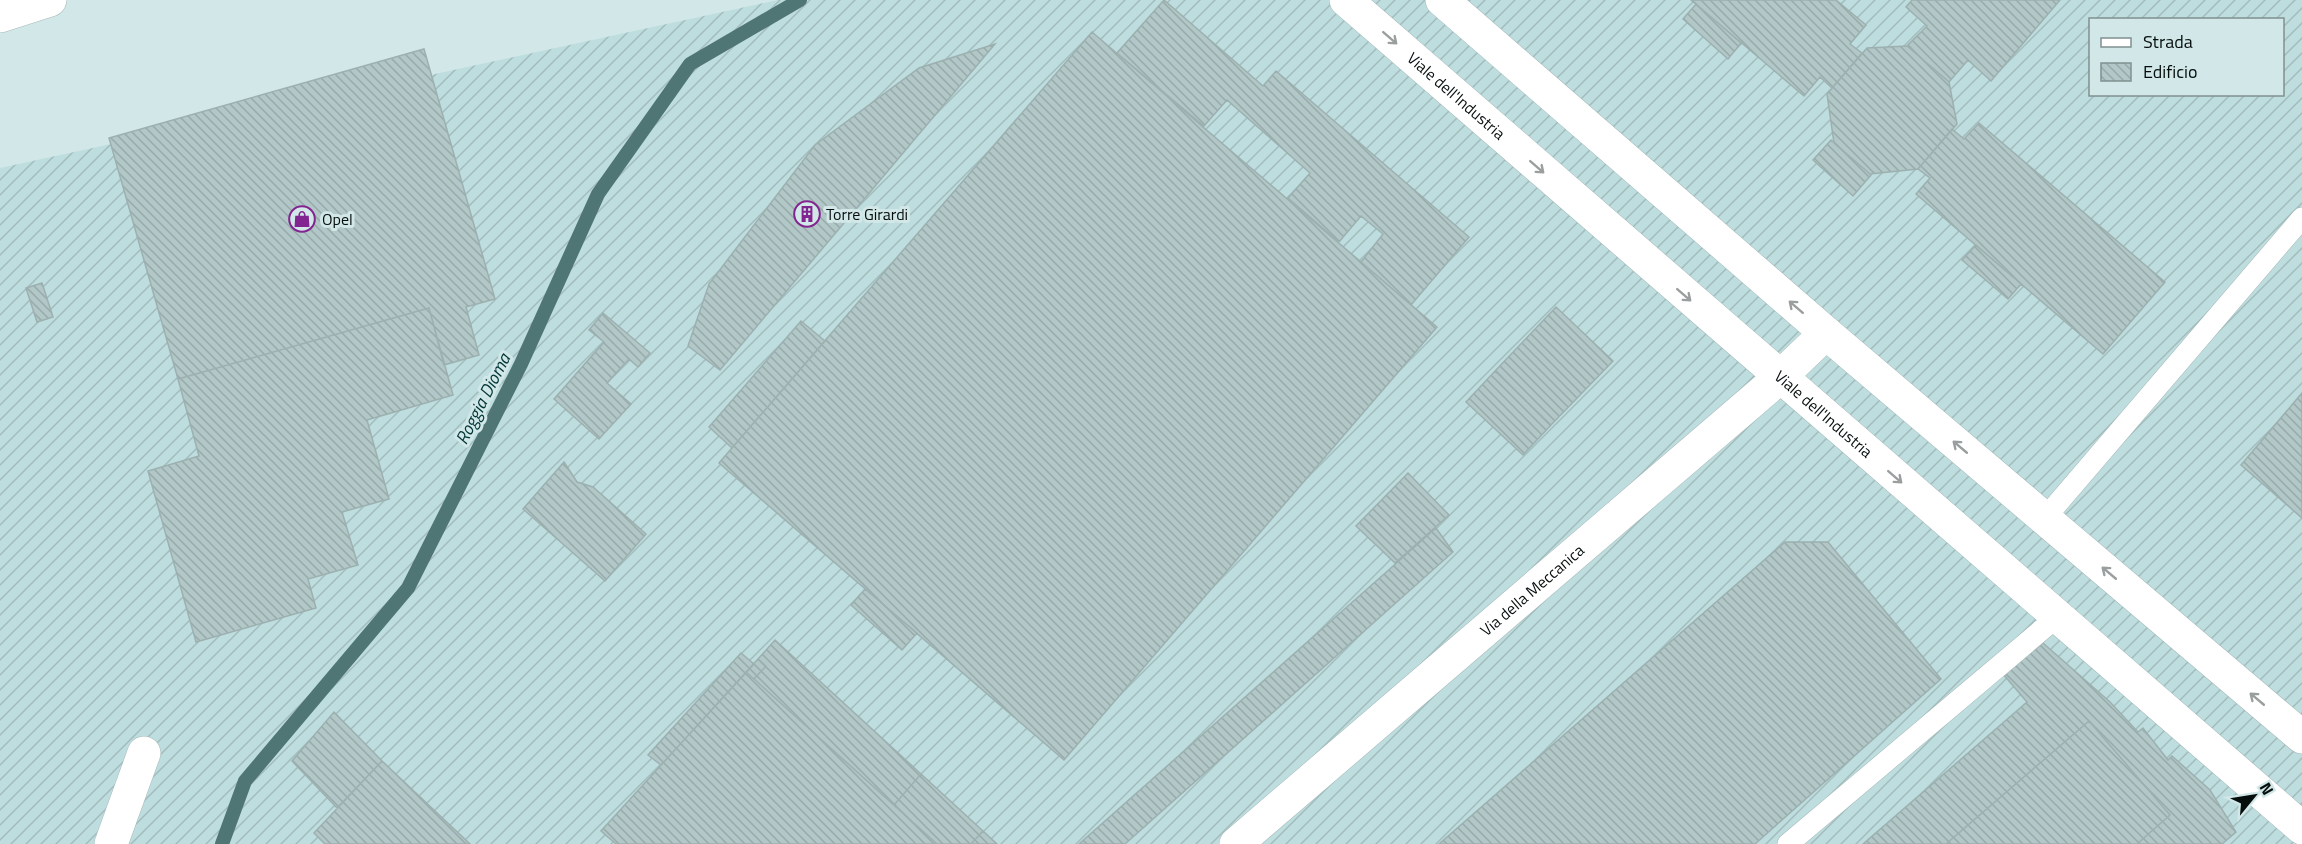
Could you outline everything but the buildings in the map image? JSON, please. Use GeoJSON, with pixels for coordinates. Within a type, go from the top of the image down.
{"type":"FeatureCollection","features":[{"type":"Feature","properties":{"kind":"main road"},"geometry":{"type":"LineString","coordinates":[[0,16],[50,0]]}},
{"type":"Feature","properties":{"kind":"main road","name":"Viale dell'Industria"},"geometry":{"type":"LineString","coordinates":[[1346,0],[1779,378],[2302,828]]}},
{"type":"Feature","properties":{"kind":"main road"},"geometry":{"type":"LineString","coordinates":[[1456,4],[1826,333],[2302,737]]}},
{"type":"Feature","properties":{"kind":"main road","name":"Via della Meccanica"},"geometry":{"type":"LineString","coordinates":[[1236,844],[1779,378],[1826,333]]}},
{"type":"Feature","properties":{"kind":"main road"},"geometry":{"type":"LineString","coordinates":[[111,844],[144,753]]}},
{"type":"Feature","properties":{"kind":"lane"},"geometry":{"type":"LineString","coordinates":[[2044,518],[2302,218]]}},
{"type":"Feature","properties":{"kind":"lane"},"geometry":{"type":"LineString","coordinates":[[1788,844],[2057,617]]}},
{"type":"Feature","properties":{"kind":"shaded area"},"geometry":{"type":"Polygon","coordinates":[[[778,0],[2302,0],[2302,844],[0,844],[0,168],[778,0]]]}},
{"type":"Feature","properties":{"kind":"waterway","name":"Roggia Dioma"},"geometry":{"type":"LineString","coordinates":[[222,844],[245,781],[408,588],[521,364],[598,194],[690,64],[800,0]]}},
{"type":"Feature","properties":{"kind":"place","name":"Torre Girardi"},"geometry":{"type":"Point","coordinates":[807,214]}},
{"type":"Feature","properties":{"kind":"place","name":"Opel"},"geometry":{"type":"Point","coordinates":[302,219]}}]}
